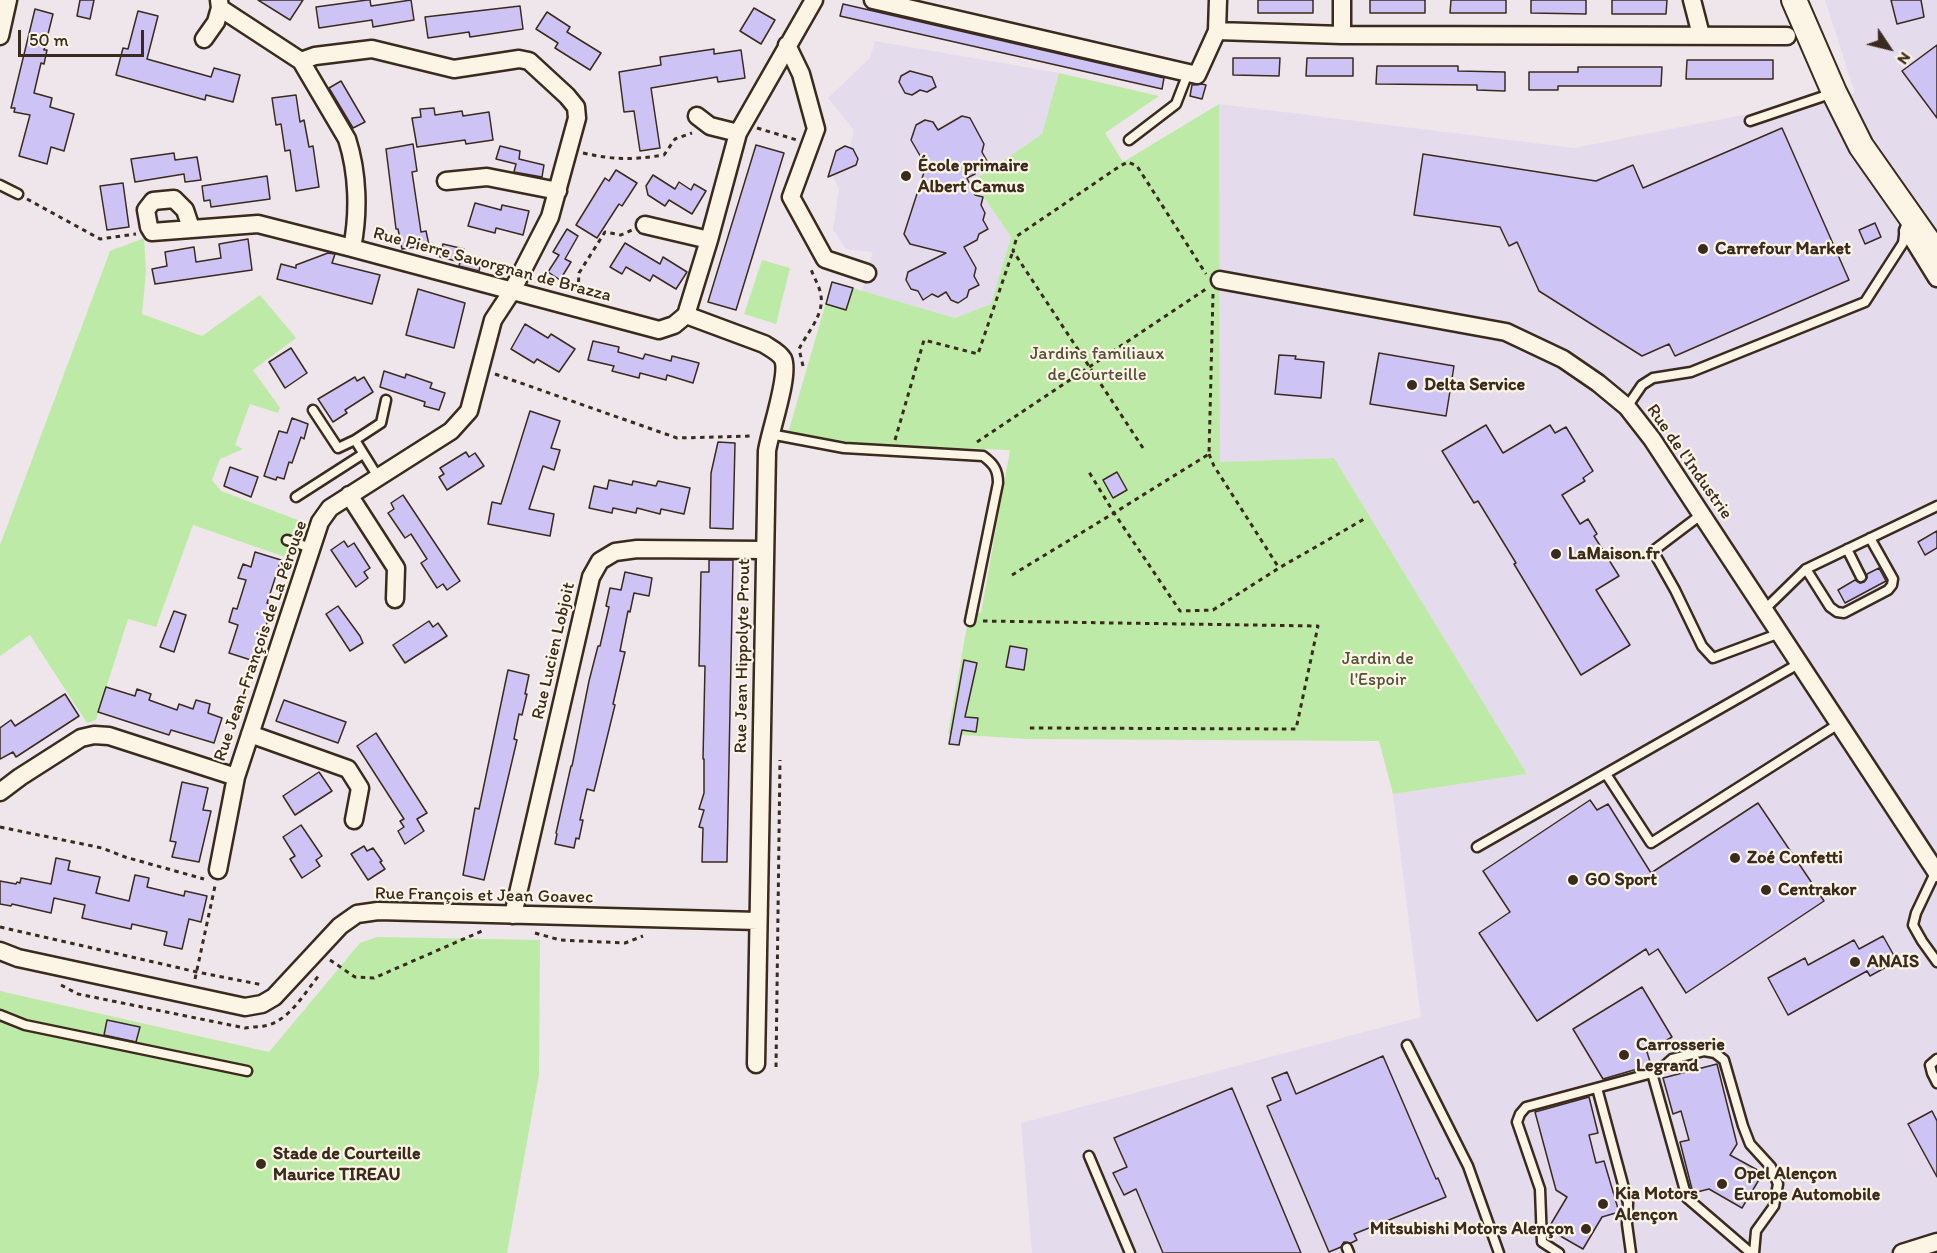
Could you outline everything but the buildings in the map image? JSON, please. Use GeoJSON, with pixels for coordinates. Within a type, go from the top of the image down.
{"type":"FeatureCollection","features":[{"type":"Feature","properties":{"kind":"main road"},"geometry":{"type":"LineString","coordinates":[[1794,0],[1834,93],[1861,146],[1937,254]]}},
{"type":"Feature","properties":{"kind":"street"},"geometry":{"type":"LineString","coordinates":[[0,36],[8,0]]}},
{"type":"Feature","properties":{"kind":"street"},"geometry":{"type":"LineString","coordinates":[[680,320],[709,240],[741,129],[786,45],[814,0]]}},
{"type":"Feature","properties":{"kind":"street"},"geometry":{"type":"LineString","coordinates":[[873,0],[914,4],[1197,75],[1217,32],[1218,0]]}},
{"type":"Feature","properties":{"kind":"street"},"geometry":{"type":"LineString","coordinates":[[1342,0],[1342,34]]}},
{"type":"Feature","properties":{"kind":"street"},"geometry":{"type":"LineString","coordinates":[[1692,0],[1701,35]]}},
{"type":"Feature","properties":{"kind":"street"},"geometry":{"type":"LineString","coordinates":[[204,39],[216,22],[220,4]]}},
{"type":"Feature","properties":{"kind":"street","name":"Rue Pierre Savorgnan de Brazza"},"geometry":{"type":"LineString","coordinates":[[220,4],[301,61],[347,139],[352,153],[357,203],[352,248],[659,330],[680,320]]}},
{"type":"Feature","properties":{"kind":"street"},"geometry":{"type":"LineString","coordinates":[[1217,32],[1787,36]]}},
{"type":"Feature","properties":{"kind":"street"},"geometry":{"type":"LineString","coordinates":[[786,45],[801,74],[816,129],[791,197],[825,259],[867,273]]}},
{"type":"Feature","properties":{"kind":"street","name":"Rue Jean-François de La Pérouse"},"geometry":{"type":"LineString","coordinates":[[217,876],[236,777],[320,522],[330,508],[458,424],[469,411],[493,320],[512,291],[550,217],[577,118],[576,107],[567,96],[529,62],[519,59],[454,69],[372,49],[315,56],[301,61]]}},
{"type":"Feature","properties":{"kind":"street"},"geometry":{"type":"LineString","coordinates":[[704,121],[741,129]]}},
{"type":"Feature","properties":{"kind":"street"},"geometry":{"type":"LineString","coordinates":[[1861,146],[1905,227],[1937,278]]}},
{"type":"Feature","properties":{"kind":"street"},"geometry":{"type":"LineString","coordinates":[[446,181],[487,177],[558,191]]}},
{"type":"Feature","properties":{"kind":"street"},"geometry":{"type":"LineString","coordinates":[[191,228],[185,210],[179,201],[174,199],[153,201],[146,210],[152,232],[258,224],[352,248]]}},
{"type":"Feature","properties":{"kind":"street"},"geometry":{"type":"LineString","coordinates":[[645,225],[709,240]]}},
{"type":"Feature","properties":{"kind":"street","name":"Rue de l'Industrie"},"geometry":{"type":"LineString","coordinates":[[1213,278],[1506,332],[1563,359],[1598,383],[1627,407],[1652,439],[1936,872]]}},
{"type":"Feature","properties":{"kind":"street","name":"Rue Jean Hippolyte Prout"},"geometry":{"type":"LineString","coordinates":[[680,320],[764,344],[783,358],[785,374],[767,451],[756,1064]]}},
{"type":"Feature","properties":{"kind":"street"},"geometry":{"type":"LineString","coordinates":[[349,495],[396,567],[395,599]]}},
{"type":"Feature","properties":{"kind":"street","name":"Rue Lucien Lobjoit"},"geometry":{"type":"LineString","coordinates":[[513,915],[591,577],[600,561],[615,552],[637,549],[764,550]]}},
{"type":"Feature","properties":{"kind":"street"},"geometry":{"type":"LineString","coordinates":[[250,734],[348,769],[360,788],[354,820]]}},
{"type":"Feature","properties":{"kind":"street"},"geometry":{"type":"LineString","coordinates":[[0,792],[81,738],[94,735],[109,736],[236,777]]}},
{"type":"Feature","properties":{"kind":"street","name":"Rue François et Jean Goavec"},"geometry":{"type":"LineString","coordinates":[[0,951],[18,958],[245,1007],[262,1004],[274,997],[340,926],[357,914],[378,911],[758,921]]}},
{"type":"Feature","properties":{"kind":"street"},"geometry":{"type":"LineString","coordinates":[[1902,1253],[1935,1243]]}},
{"type":"Feature","properties":{"kind":"lane"},"geometry":{"type":"LineString","coordinates":[[1129,140],[1176,104],[1188,73]]}},
{"type":"Feature","properties":{"kind":"lane"},"geometry":{"type":"LineString","coordinates":[[1750,122],[1834,93]]}},
{"type":"Feature","properties":{"kind":"lane"},"geometry":{"type":"LineString","coordinates":[[0,185],[18,194]]}},
{"type":"Feature","properties":{"kind":"lane"},"geometry":{"type":"LineString","coordinates":[[1627,407],[1642,385],[1653,378],[1691,372],[1865,302],[1903,243],[1905,227]]}},
{"type":"Feature","properties":{"kind":"lane"},"geometry":{"type":"LineString","coordinates":[[313,410],[338,448],[381,423],[386,400]]}},
{"type":"Feature","properties":{"kind":"lane"},"geometry":{"type":"LineString","coordinates":[[770,434],[844,448],[983,456],[993,463],[998,473],[998,483],[970,621]]}},
{"type":"Feature","properties":{"kind":"lane"},"geometry":{"type":"LineString","coordinates":[[355,440],[378,477]]}},
{"type":"Feature","properties":{"kind":"lane"},"geometry":{"type":"LineString","coordinates":[[297,497],[363,453]]}},
{"type":"Feature","properties":{"kind":"lane"},"geometry":{"type":"LineString","coordinates":[[1765,609],[1806,569],[1937,506]]}},
{"type":"Feature","properties":{"kind":"lane"},"geometry":{"type":"LineString","coordinates":[[1702,514],[1653,552],[1675,590],[1702,646],[1713,658],[1781,633]]}},
{"type":"Feature","properties":{"kind":"lane"},"geometry":{"type":"LineString","coordinates":[[1806,569],[1830,608],[1844,613],[1871,594],[1888,590],[1892,585],[1893,579],[1870,538]]}},
{"type":"Feature","properties":{"kind":"lane"},"geometry":{"type":"LineString","coordinates":[[287,540],[311,548]]}},
{"type":"Feature","properties":{"kind":"lane"},"geometry":{"type":"LineString","coordinates":[[1847,549],[1861,577]]}},
{"type":"Feature","properties":{"kind":"lane"},"geometry":{"type":"LineString","coordinates":[[1477,847],[1801,663]]}},
{"type":"Feature","properties":{"kind":"lane"},"geometry":{"type":"LineString","coordinates":[[1606,774],[1651,843],[1840,723]]}},
{"type":"Feature","properties":{"kind":"lane"},"geometry":{"type":"LineString","coordinates":[[1936,872],[1916,912],[1913,925],[1937,962]]}},
{"type":"Feature","properties":{"kind":"lane"},"geometry":{"type":"LineString","coordinates":[[0,1015],[25,1025],[247,1071]]}},
{"type":"Feature","properties":{"kind":"lane"},"geometry":{"type":"LineString","coordinates":[[1407,1045],[1468,1166],[1499,1253]]}},
{"type":"Feature","properties":{"kind":"lane"},"geometry":{"type":"LineString","coordinates":[[1559,1253],[1542,1242],[1540,1189],[1518,1122],[1520,1114],[1526,1107],[1652,1073],[1672,1059],[1704,1051],[1715,1053],[1724,1060],[1750,1144],[1771,1167],[1778,1184],[1774,1206],[1756,1231],[1753,1253]]}},
{"type":"Feature","properties":{"kind":"lane"},"geometry":{"type":"LineString","coordinates":[[1937,1059],[1930,1065],[1937,1083]]}},
{"type":"Feature","properties":{"kind":"lane"},"geometry":{"type":"LineString","coordinates":[[1652,1073],[1687,1198],[1753,1253]]}},
{"type":"Feature","properties":{"kind":"lane"},"geometry":{"type":"LineString","coordinates":[[1597,1088],[1628,1203],[1627,1224],[1631,1253]]}},
{"type":"Feature","properties":{"kind":"lane"},"geometry":{"type":"LineString","coordinates":[[1089,1155],[1130,1253]]}},
{"type":"Feature","properties":{"kind":"path"},"geometry":{"type":"LineString","coordinates":[[569,150],[612,159],[634,160],[664,155],[675,139],[704,121]]}},
{"type":"Feature","properties":{"kind":"path"},"geometry":{"type":"LineString","coordinates":[[741,129],[810,143]]}},
{"type":"Feature","properties":{"kind":"path"},"geometry":{"type":"LineString","coordinates":[[892,451],[924,340],[978,354],[1017,236],[1120,166],[1128,162],[1137,166],[1213,278]]}},
{"type":"Feature","properties":{"kind":"path"},"geometry":{"type":"LineString","coordinates":[[18,194],[46,212],[100,239],[152,232]]}},
{"type":"Feature","properties":{"kind":"path"},"geometry":{"type":"LineString","coordinates":[[577,308],[579,273],[605,232],[621,235],[645,225]]}},
{"type":"Feature","properties":{"kind":"path"},"geometry":{"type":"LineString","coordinates":[[803,366],[799,349],[817,317],[821,303],[810,263],[820,251]]}},
{"type":"Feature","properties":{"kind":"path"},"geometry":{"type":"LineString","coordinates":[[1013,251],[1143,448]]}},
{"type":"Feature","properties":{"kind":"path"},"geometry":{"type":"LineString","coordinates":[[958,455],[1213,285],[1209,454],[1214,466],[1279,568]]}},
{"type":"Feature","properties":{"kind":"path"},"geometry":{"type":"LineString","coordinates":[[481,368],[677,438],[747,438],[770,434]]}},
{"type":"Feature","properties":{"kind":"path"},"geometry":{"type":"LineString","coordinates":[[1012,575],[1209,454]]}},
{"type":"Feature","properties":{"kind":"path"},"geometry":{"type":"LineString","coordinates":[[1089,472],[1180,611],[1213,610],[1279,568],[1366,518]]}},
{"type":"Feature","properties":{"kind":"path"},"geometry":{"type":"LineString","coordinates":[[970,621],[1318,626],[1296,729],[1029,728]]}},
{"type":"Feature","properties":{"kind":"path"},"geometry":{"type":"LineString","coordinates":[[776,1067],[780,758]]}},
{"type":"Feature","properties":{"kind":"path"},"geometry":{"type":"LineString","coordinates":[[0,827],[102,848],[125,857],[217,876],[192,995]]}},
{"type":"Feature","properties":{"kind":"path"},"geometry":{"type":"LineString","coordinates":[[0,927],[197,972],[261,985],[272,984]]}},
{"type":"Feature","properties":{"kind":"path"},"geometry":{"type":"LineString","coordinates":[[318,950],[355,977],[374,978],[484,930],[473,930]]}},
{"type":"Feature","properties":{"kind":"path"},"geometry":{"type":"LineString","coordinates":[[526,931],[560,940],[625,943],[648,934]]}},
{"type":"Feature","properties":{"kind":"path"},"geometry":{"type":"LineString","coordinates":[[331,961],[337,954]]}},
{"type":"Feature","properties":{"kind":"path"},"geometry":{"type":"LineString","coordinates":[[55,980],[65,989],[78,994],[245,1028],[266,1026],[278,1021],[287,1014],[324,970]]}},
{"type":"Feature","properties":{"kind":"shaded area"},"geometry":{"type":"Polygon","coordinates":[[[1825,0],[1937,0],[1937,1253],[1032,1253],[1021,1123],[1421,1017],[1393,794],[1527,774],[1334,458],[1220,462],[1219,104],[1574,148],[1855,93],[1825,0]]]}},
{"type":"Feature","properties":{"kind":"shaded area","name":"École primaire Albert Camus"},"geometry":{"type":"Polygon","coordinates":[[[875,41],[1059,73],[1042,134],[973,181],[1011,237],[991,304],[955,318],[862,291],[873,252],[846,249],[833,230],[839,188],[830,171],[836,151],[845,146],[850,147],[854,130],[828,98],[870,58],[875,41]]]}},
{"type":"Feature","properties":{"kind":"green space","name":"Jardins familiaux de Courteille"},"geometry":{"type":"Polygon","coordinates":[[[1059,73],[1159,96],[1105,133],[1123,162],[1219,104],[1220,462],[1334,458],[1527,774],[1393,794],[1379,741],[1027,739],[948,734],[969,614],[981,613],[1010,450],[853,444],[788,433],[832,282],[955,318],[991,304],[1011,237],[973,181],[1042,134],[1059,73]]]}},
{"type":"Feature","properties":{"kind":"green space"},"geometry":{"type":"Polygon","coordinates":[[[144,238],[146,271],[142,314],[202,336],[260,295],[296,338],[253,370],[280,408],[278,413],[250,404],[235,445],[243,449],[220,459],[212,480],[221,491],[298,520],[285,557],[193,525],[156,627],[128,619],[96,720],[87,723],[30,635],[0,656],[0,545],[110,251],[144,238]]]}},
{"type":"Feature","properties":{"kind":"green space"},"geometry":{"type":"Polygon","coordinates":[[[762,260],[790,268],[776,324],[744,314],[762,260]]]}},
{"type":"Feature","properties":{"kind":"green space","name":"Stade de Courteille Maurice TIREAU"},"geometry":{"type":"Polygon","coordinates":[[[377,937],[540,940],[539,1075],[507,1253],[0,1253],[0,991],[269,1052],[360,943],[377,937]]]}},
{"type":"Feature","properties":{"kind":"place","name":"École primaire Albert Camus"},"geometry":{"type":"Point","coordinates":[906,176]}},
{"type":"Feature","properties":{"kind":"place","name":"Carrefour Market"},"geometry":{"type":"Point","coordinates":[1703,249]}},
{"type":"Feature","properties":{"kind":"place","name":"Delta Service"},"geometry":{"type":"Point","coordinates":[1412,385]}},
{"type":"Feature","properties":{"kind":"place","name":"LaMaison.fr"},"geometry":{"type":"Point","coordinates":[1556,554]}},
{"type":"Feature","properties":{"kind":"place","name":"Zoé Confetti"},"geometry":{"type":"Point","coordinates":[1735,858]}},
{"type":"Feature","properties":{"kind":"place","name":"GO Sport"},"geometry":{"type":"Point","coordinates":[1573,880]}},
{"type":"Feature","properties":{"kind":"place","name":"Centrakor"},"geometry":{"type":"Point","coordinates":[1766,890]}},
{"type":"Feature","properties":{"kind":"place","name":"ANAIS"},"geometry":{"type":"Point","coordinates":[1855,962]}},
{"type":"Feature","properties":{"kind":"place","name":"Carrosserie Legrand"},"geometry":{"type":"Point","coordinates":[1624,1055]}},
{"type":"Feature","properties":{"kind":"place","name":"Stade de Courteille Maurice TIREAU"},"geometry":{"type":"Point","coordinates":[261,1164]}},
{"type":"Feature","properties":{"kind":"place","name":"Opel Alençon Europe Automobile"},"geometry":{"type":"Point","coordinates":[1722,1184]}},
{"type":"Feature","properties":{"kind":"place","name":"Kia Motors Alençon"},"geometry":{"type":"Point","coordinates":[1603,1204]}},
{"type":"Feature","properties":{"kind":"place","name":"Mitsubishi Motors Alençon"},"geometry":{"type":"Point","coordinates":[1586,1229]}},
{"type":"Feature","properties":{"kind":"park label","name":"Jardin de l'Espoir"},"geometry":{"type":"Point","coordinates":[1378,669]}}]}
